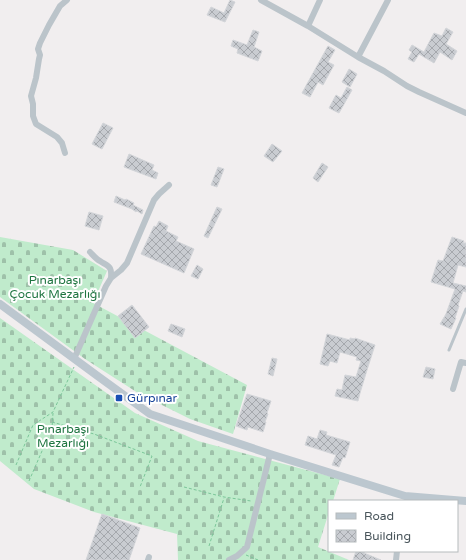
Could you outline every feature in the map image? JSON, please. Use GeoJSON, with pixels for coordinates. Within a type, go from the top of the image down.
{"type":"FeatureCollection","features":[{"type":"Feature","properties":{"kind":"main road"},"geometry":{"type":"LineString","coordinates":[[0,304],[150,414],[405,499],[436,500]]}},
{"type":"Feature","properties":{"kind":"street"},"geometry":{"type":"LineString","coordinates":[[65,153],[62,143],[57,137],[36,124],[33,116],[31,96],[40,55],[38,49],[40,43],[60,6],[66,0],[72,0]]}},
{"type":"Feature","properties":{"kind":"street"},"geometry":{"type":"LineString","coordinates":[[261,0],[308,26],[358,58],[384,71],[419,92],[466,113]]}},
{"type":"Feature","properties":{"kind":"street"},"geometry":{"type":"LineString","coordinates":[[308,26],[320,0]]}},
{"type":"Feature","properties":{"kind":"street"},"geometry":{"type":"LineString","coordinates":[[358,58],[388,0]]}},
{"type":"Feature","properties":{"kind":"street"},"geometry":{"type":"LineString","coordinates":[[111,278],[127,263],[154,200],[169,185]]}},
{"type":"Feature","properties":{"kind":"street"},"geometry":{"type":"LineString","coordinates":[[75,360],[90,321],[111,278],[112,270],[109,266],[98,260],[90,252]]}},
{"type":"Feature","properties":{"kind":"street"},"geometry":{"type":"LineString","coordinates":[[453,390],[461,362],[466,364]]}},
{"type":"Feature","properties":{"kind":"street"},"geometry":{"type":"LineString","coordinates":[[229,560],[237,556],[247,547],[270,454]]}},
{"type":"Feature","properties":{"kind":"lane"},"geometry":{"type":"LineString","coordinates":[[449,350],[466,309]]}},
{"type":"Feature","properties":{"kind":"path"},"geometry":{"type":"LineString","coordinates":[[29,481],[52,428],[53,412],[75,360]]}},
{"type":"Feature","properties":{"kind":"path"},"geometry":{"type":"LineString","coordinates":[[16,465],[33,425],[53,412]]}},
{"type":"Feature","properties":{"kind":"path"},"geometry":{"type":"LineString","coordinates":[[52,422],[94,434],[152,456],[140,487]]}},
{"type":"Feature","properties":{"kind":"path"},"geometry":{"type":"LineString","coordinates":[[184,487],[224,497],[258,502]]}},
{"type":"Feature","properties":{"kind":"path"},"geometry":{"type":"LineString","coordinates":[[209,546],[224,497]]}},
{"type":"Feature","properties":{"kind":"path"},"geometry":{"type":"LineString","coordinates":[[240,553],[258,560]]}},
{"type":"Feature","properties":{"kind":"green space","name":"Pınarbaşı Çocuk Mezarlığı"},"geometry":{"type":"Polygon","coordinates":[[[0,237],[73,250],[107,271],[93,303],[247,385],[233,434],[190,419],[138,393],[85,359],[0,297],[0,237]]]}},
{"type":"Feature","properties":{"kind":"green space","name":"Pınarbaşı Mezarlığı"},"geometry":{"type":"Polygon","coordinates":[[[0,318],[135,413],[198,441],[340,479],[333,500],[328,500],[328,515],[318,547],[349,560],[178,560],[177,534],[94,512],[34,489],[0,461],[0,318]]]}},
{"type":"Feature","properties":{"kind":"building"},"geometry":{"type":"Polygon","coordinates":[[[230,0],[235,2],[225,22],[207,15],[211,7],[224,13],[230,0]]]}},
{"type":"Feature","properties":{"kind":"building"},"geometry":{"type":"Polygon","coordinates":[[[446,28],[453,32],[446,44],[457,51],[452,60],[440,52],[434,63],[419,54],[414,62],[408,59],[412,52],[409,50],[412,45],[424,52],[434,33],[442,36],[446,28]]]}},
{"type":"Feature","properties":{"kind":"building"},"geometry":{"type":"Polygon","coordinates":[[[253,30],[259,32],[254,47],[262,51],[258,61],[237,53],[238,49],[231,46],[233,40],[247,45],[253,30]]]}},
{"type":"Feature","properties":{"kind":"building"},"geometry":{"type":"Polygon","coordinates":[[[328,46],[335,50],[328,62],[334,65],[323,85],[318,82],[310,97],[302,93],[328,46]]]}},
{"type":"Feature","properties":{"kind":"building"},"geometry":{"type":"Polygon","coordinates":[[[349,69],[357,74],[350,87],[342,82],[349,69]]]}},
{"type":"Feature","properties":{"kind":"building"},"geometry":{"type":"Polygon","coordinates":[[[347,87],[352,90],[339,113],[329,108],[336,95],[341,98],[347,87]]]}},
{"type":"Feature","properties":{"kind":"building"},"geometry":{"type":"Polygon","coordinates":[[[103,123],[113,128],[102,149],[92,144],[103,123]]]}},
{"type":"Feature","properties":{"kind":"building"},"geometry":{"type":"Polygon","coordinates":[[[272,144],[282,151],[273,162],[264,156],[272,144]]]}},
{"type":"Feature","properties":{"kind":"building"},"geometry":{"type":"Polygon","coordinates":[[[129,154],[154,165],[152,170],[158,173],[156,179],[124,167],[129,154]]]}},
{"type":"Feature","properties":{"kind":"building"},"geometry":{"type":"Polygon","coordinates":[[[322,163],[328,167],[318,182],[313,178],[322,163]]]}},
{"type":"Feature","properties":{"kind":"building"},"geometry":{"type":"Polygon","coordinates":[[[218,167],[224,169],[217,187],[211,185],[218,167]]]}},
{"type":"Feature","properties":{"kind":"building"},"geometry":{"type":"Polygon","coordinates":[[[116,196],[134,203],[133,205],[143,210],[142,214],[114,202],[116,196]]]}},
{"type":"Feature","properties":{"kind":"building"},"geometry":{"type":"Polygon","coordinates":[[[217,207],[222,209],[208,238],[204,236],[217,207]]]}},
{"type":"Feature","properties":{"kind":"building"},"geometry":{"type":"Polygon","coordinates":[[[89,212],[103,216],[99,230],[85,226],[89,212]]]}},
{"type":"Feature","properties":{"kind":"building"},"geometry":{"type":"Polygon","coordinates":[[[159,221],[168,226],[166,231],[178,237],[176,241],[194,249],[184,273],[141,254],[154,226],[156,227],[159,221]]]}},
{"type":"Feature","properties":{"kind":"building"},"geometry":{"type":"Polygon","coordinates":[[[452,237],[466,243],[466,267],[458,265],[453,283],[466,286],[466,292],[463,291],[458,305],[456,318],[451,329],[440,324],[446,314],[455,289],[431,282],[438,260],[443,261],[452,237]]]}},
{"type":"Feature","properties":{"kind":"building"},"geometry":{"type":"Polygon","coordinates":[[[197,265],[203,269],[198,279],[191,276],[197,265]]]}},
{"type":"Feature","properties":{"kind":"building"},"geometry":{"type":"Polygon","coordinates":[[[132,305],[149,327],[135,338],[118,316],[132,305]]]}},
{"type":"Feature","properties":{"kind":"building"},"geometry":{"type":"Polygon","coordinates":[[[171,324],[185,329],[182,337],[168,331],[171,324]]]}},
{"type":"Feature","properties":{"kind":"building"},"geometry":{"type":"Polygon","coordinates":[[[327,334],[350,340],[350,338],[355,338],[375,345],[358,401],[335,396],[337,389],[342,390],[345,375],[356,377],[361,361],[356,360],[357,357],[340,352],[337,363],[330,361],[328,366],[320,364],[327,334]]]}},
{"type":"Feature","properties":{"kind":"building"},"geometry":{"type":"Polygon","coordinates":[[[272,358],[277,359],[273,376],[268,374],[272,358]]]}},
{"type":"Feature","properties":{"kind":"building"},"geometry":{"type":"Polygon","coordinates":[[[426,367],[435,369],[433,379],[423,377],[426,367]]]}},
{"type":"Feature","properties":{"kind":"building"},"geometry":{"type":"Polygon","coordinates":[[[247,394],[271,401],[263,432],[248,427],[247,430],[236,426],[247,394]]]}},
{"type":"Feature","properties":{"kind":"building"},"geometry":{"type":"Polygon","coordinates":[[[320,430],[327,432],[326,435],[350,442],[345,458],[343,457],[339,467],[332,465],[336,455],[305,445],[308,436],[317,439],[320,430]]]}},
{"type":"Feature","properties":{"kind":"building"},"geometry":{"type":"Polygon","coordinates":[[[102,514],[140,528],[129,560],[86,560],[102,514]]]}},
{"type":"Feature","properties":{"kind":"building"},"geometry":{"type":"Polygon","coordinates":[[[356,552],[364,552],[381,560],[353,560],[356,552]]]}},
{"type":"Feature","properties":{"kind":"place","name":"Gürpınar"},"geometry":{"type":"Point","coordinates":[119,398]}}]}
